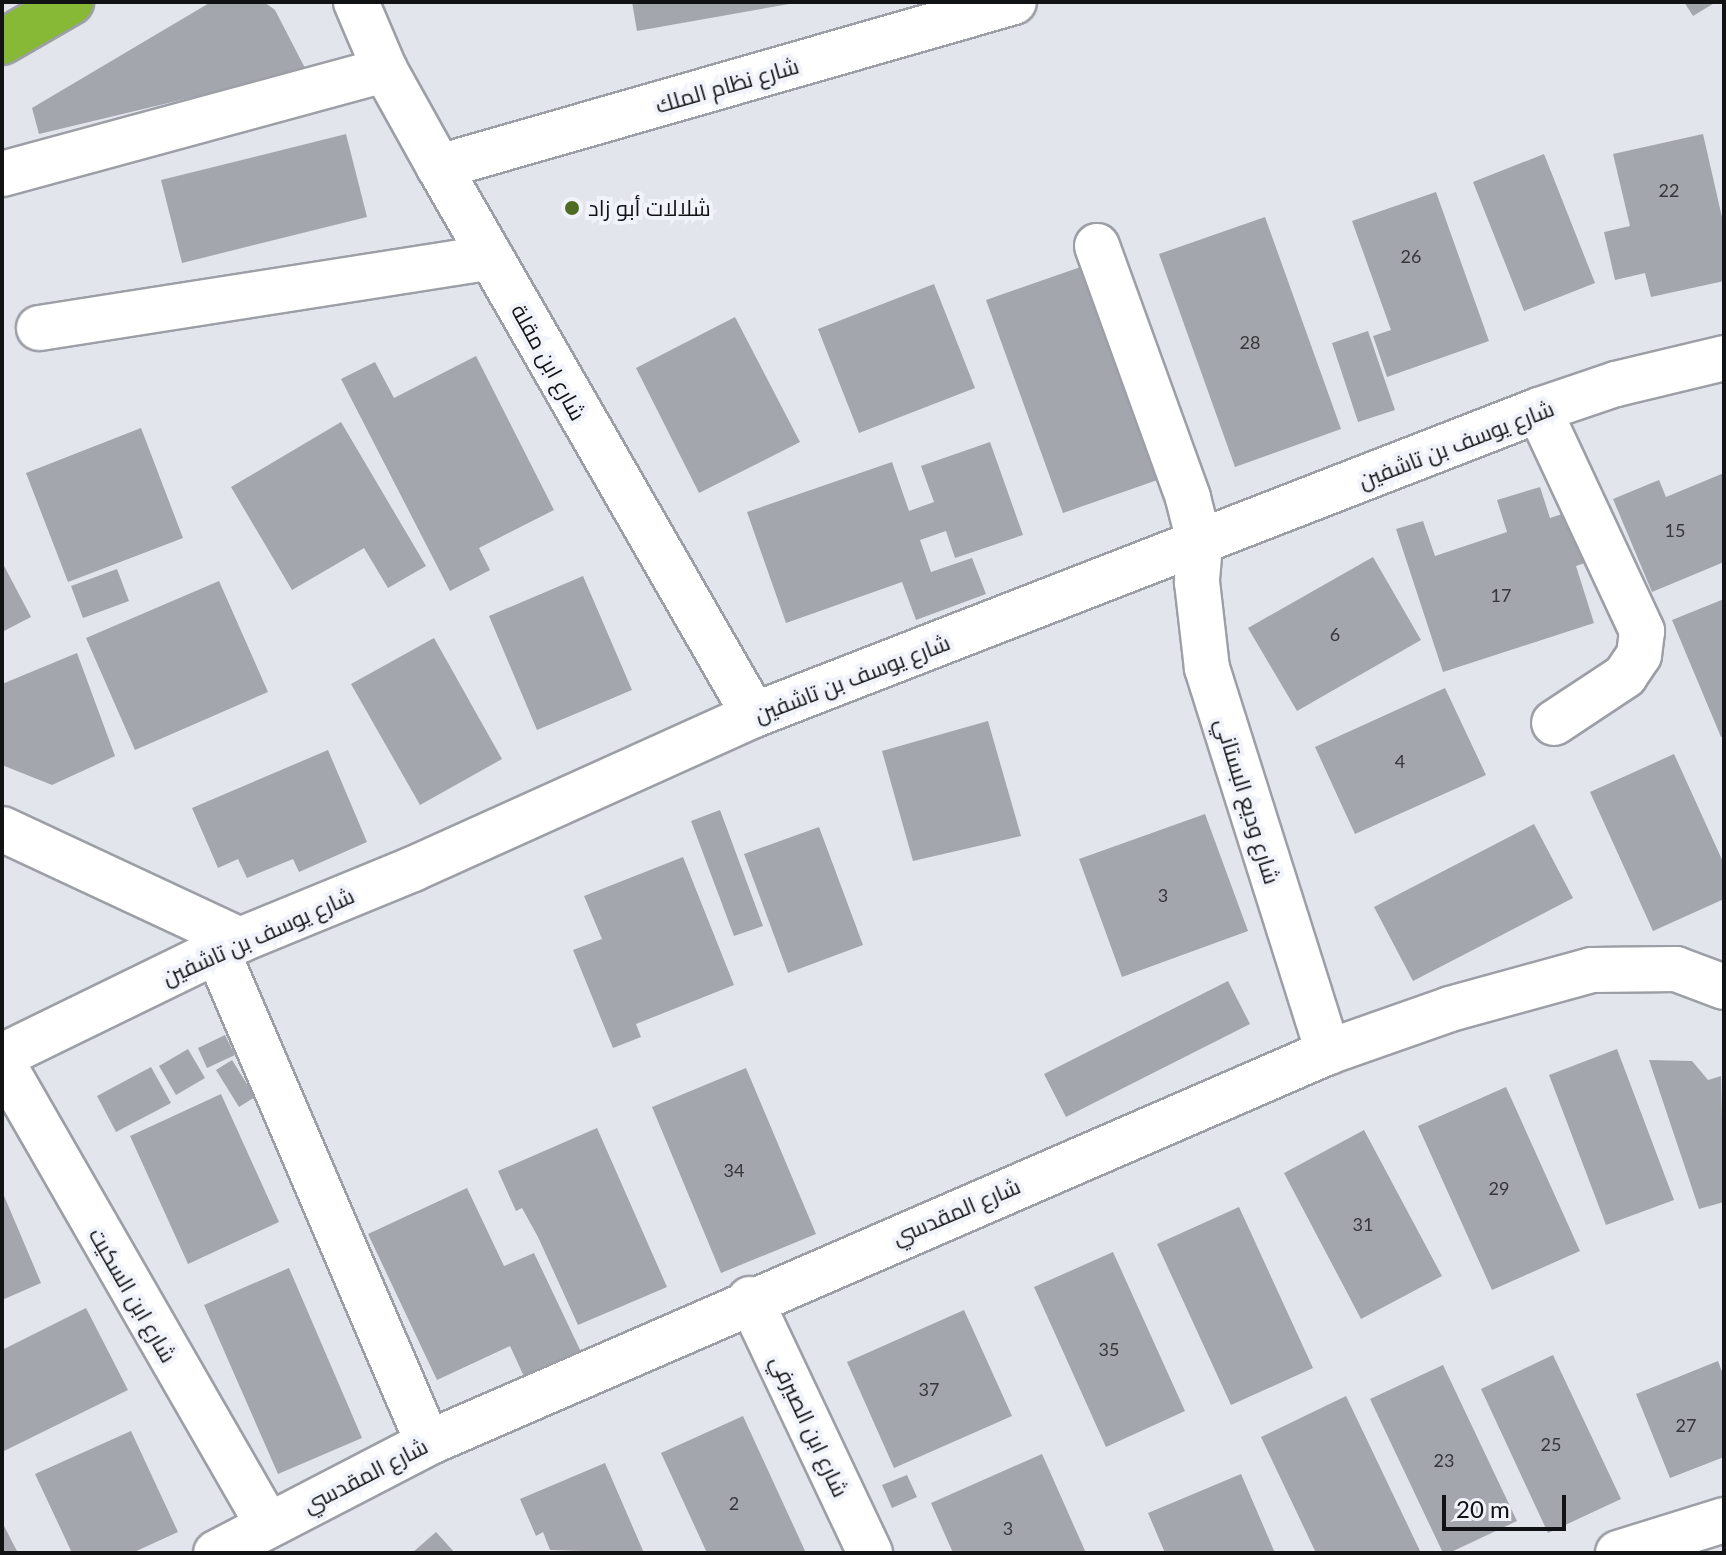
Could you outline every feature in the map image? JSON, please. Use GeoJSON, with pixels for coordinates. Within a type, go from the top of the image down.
{"type":"FeatureCollection","features":[{"type":"Feature","properties":{"kind":"highway"},"geometry":{"type":"LineString","coordinates":[[2,42],[71,2]]}},
{"type":"Feature","properties":{"kind":"street","name":"شارع ابن مقلة"},"geometry":{"type":"LineString","coordinates":[[356,2],[385,70],[439,167],[754,715]]}},
{"type":"Feature","properties":{"kind":"street","name":"شارع نظام الملك"},"geometry":{"type":"LineString","coordinates":[[439,167],[1014,2]]}},
{"type":"Feature","properties":{"kind":"street"},"geometry":{"type":"LineString","coordinates":[[2,174],[385,70]]}},
{"type":"Feature","properties":{"kind":"street","name":"شارع وديع البستاني"},"geometry":{"type":"LineString","coordinates":[[1097,246],[1188,498],[1200,545],[1197,582],[1207,668],[1328,1052]]}},
{"type":"Feature","properties":{"kind":"street"},"geometry":{"type":"LineString","coordinates":[[39,328],[490,257]]}},
{"type":"Feature","properties":{"kind":"street","name":"شارع يوسف بن تاشفين"},"geometry":{"type":"LineString","coordinates":[[2,1056],[228,946],[413,869],[754,715],[1200,545],[1539,410],[1616,384],[1724,358]]}},
{"type":"Feature","properties":{"kind":"street"},"geometry":{"type":"LineString","coordinates":[[1539,410],[1642,631],[1639,655],[1625,676],[1554,723]]}},
{"type":"Feature","properties":{"kind":"street"},"geometry":{"type":"LineString","coordinates":[[2,829],[228,946],[428,1443]]}},
{"type":"Feature","properties":{"kind":"street","name":"شارع المقدسي"},"geometry":{"type":"LineString","coordinates":[[216,1553],[428,1443],[750,1299],[1328,1052],[1450,1009],[1592,970],[1676,969],[1724,987]]}},
{"type":"Feature","properties":{"kind":"street","name":"شارع ابن السكيت"},"geometry":{"type":"LineString","coordinates":[[2,1062],[268,1525]]}},
{"type":"Feature","properties":{"kind":"street","name":"شارع ابن الصيرفي"},"geometry":{"type":"LineString","coordinates":[[750,1299],[870,1553]]}},
{"type":"Feature","properties":{"kind":"street"},"geometry":{"type":"LineString","coordinates":[[1618,1553],[1724,1520]]}},
{"type":"Feature","properties":{"kind":"building"},"geometry":{"type":"Polygon","coordinates":[[[211,2],[264,2],[275,10],[306,70],[39,134],[32,108],[211,2]]]}},
{"type":"Feature","properties":{"kind":"building"},"geometry":{"type":"Polygon","coordinates":[[[632,2],[789,2],[789,4],[637,31],[632,2]]]}},
{"type":"Feature","properties":{"kind":"building"},"geometry":{"type":"Polygon","coordinates":[[[1684,2],[1716,2],[1693,16],[1684,2]]]}},
{"type":"Feature","properties":{"kind":"building"},"geometry":{"type":"Polygon","coordinates":[[[346,134],[367,217],[182,263],[161,180],[346,134]]]}},
{"type":"Feature","properties":{"kind":"building"},"geometry":{"type":"Polygon","coordinates":[[[1703,134],[1724,226],[1724,281],[1651,297],[1645,273],[1615,280],[1604,232],[1630,226],[1613,154],[1703,134]]]}},
{"type":"Feature","properties":{"kind":"building"},"geometry":{"type":"Polygon","coordinates":[[[1544,154],[1595,283],[1524,311],[1473,182],[1544,154]]]}},
{"type":"Feature","properties":{"kind":"building"},"geometry":{"type":"Polygon","coordinates":[[[1436,192],[1489,341],[1387,377],[1373,336],[1391,330],[1352,221],[1436,192]]]}},
{"type":"Feature","properties":{"kind":"building"},"geometry":{"type":"Polygon","coordinates":[[[1265,217],[1341,429],[1235,467],[1159,254],[1265,217]]]}},
{"type":"Feature","properties":{"kind":"building"},"geometry":{"type":"Polygon","coordinates":[[[1092,263],[1169,476],[1063,513],[986,300],[1092,263]]]}},
{"type":"Feature","properties":{"kind":"building"},"geometry":{"type":"Polygon","coordinates":[[[934,284],[975,388],[859,433],[818,329],[934,284]]]}},
{"type":"Feature","properties":{"kind":"building"},"geometry":{"type":"Polygon","coordinates":[[[735,317],[800,442],[699,493],[636,368],[735,317]]]}},
{"type":"Feature","properties":{"kind":"building"},"geometry":{"type":"Polygon","coordinates":[[[1368,331],[1395,410],[1358,422],[1332,343],[1368,331]]]}},
{"type":"Feature","properties":{"kind":"building"},"geometry":{"type":"Polygon","coordinates":[[[476,356],[554,510],[479,548],[490,570],[450,591],[341,379],[375,362],[394,398],[476,356]]]}},
{"type":"Feature","properties":{"kind":"building"},"geometry":{"type":"Polygon","coordinates":[[[341,422],[426,566],[388,588],[364,548],[292,590],[231,487],[341,422]]]}},
{"type":"Feature","properties":{"kind":"building"},"geometry":{"type":"Polygon","coordinates":[[[141,428],[183,538],[68,582],[26,473],[141,428]]]}},
{"type":"Feature","properties":{"kind":"building"},"geometry":{"type":"Polygon","coordinates":[[[990,442],[1023,535],[955,558],[946,531],[920,540],[931,572],[972,558],[986,594],[916,620],[902,582],[786,623],[747,512],[892,462],[909,511],[934,502],[921,466],[990,442]]]}},
{"type":"Feature","properties":{"kind":"building"},"geometry":{"type":"Polygon","coordinates":[[[1724,473],[1724,562],[1652,592],[1613,499],[1659,480],[1666,497],[1724,473]]]}},
{"type":"Feature","properties":{"kind":"building"},"geometry":{"type":"Polygon","coordinates":[[[1540,487],[1550,518],[1577,509],[1594,560],[1576,566],[1594,623],[1443,672],[1396,529],[1423,521],[1435,556],[1507,532],[1497,500],[1540,487]]]}},
{"type":"Feature","properties":{"kind":"building"},"geometry":{"type":"Polygon","coordinates":[[[1373,557],[1421,640],[1297,711],[1248,628],[1373,557]]]}},
{"type":"Feature","properties":{"kind":"building"},"geometry":{"type":"Polygon","coordinates":[[[2,562],[31,617],[2,632],[2,562]]]}},
{"type":"Feature","properties":{"kind":"building"},"geometry":{"type":"Polygon","coordinates":[[[117,569],[129,601],[83,618],[71,586],[117,569]]]}},
{"type":"Feature","properties":{"kind":"building"},"geometry":{"type":"Polygon","coordinates":[[[583,576],[632,690],[537,730],[489,616],[583,576]]]}},
{"type":"Feature","properties":{"kind":"building"},"geometry":{"type":"Polygon","coordinates":[[[219,581],[268,692],[135,750],[86,638],[219,581]]]}},
{"type":"Feature","properties":{"kind":"building"},"geometry":{"type":"Polygon","coordinates":[[[1724,599],[1724,736],[1721,737],[1672,620],[1724,599]]]}},
{"type":"Feature","properties":{"kind":"building"},"geometry":{"type":"Polygon","coordinates":[[[434,638],[502,759],[420,805],[351,684],[434,638]]]}},
{"type":"Feature","properties":{"kind":"building"},"geometry":{"type":"Polygon","coordinates":[[[77,653],[115,756],[52,785],[2,765],[2,684],[77,653]]]}},
{"type":"Feature","properties":{"kind":"building"},"geometry":{"type":"Polygon","coordinates":[[[1445,688],[1486,775],[1355,834],[1315,747],[1445,688]]]}},
{"type":"Feature","properties":{"kind":"building"},"geometry":{"type":"Polygon","coordinates":[[[988,721],[1021,836],[913,861],[882,751],[988,721]]]}},
{"type":"Feature","properties":{"kind":"building"},"geometry":{"type":"Polygon","coordinates":[[[328,750],[367,842],[299,872],[293,859],[247,878],[238,859],[218,868],[192,808],[328,750]]]}},
{"type":"Feature","properties":{"kind":"building"},"geometry":{"type":"Polygon","coordinates":[[[1674,754],[1724,864],[1724,899],[1653,931],[1590,792],[1674,754]]]}},
{"type":"Feature","properties":{"kind":"building"},"geometry":{"type":"Polygon","coordinates":[[[720,810],[763,926],[734,936],[691,821],[720,810]]]}},
{"type":"Feature","properties":{"kind":"building"},"geometry":{"type":"Polygon","coordinates":[[[1205,814],[1248,931],[1122,977],[1079,859],[1205,814]]]}},
{"type":"Feature","properties":{"kind":"building"},"geometry":{"type":"Polygon","coordinates":[[[1534,824],[1573,898],[1413,981],[1374,907],[1534,824]]]}},
{"type":"Feature","properties":{"kind":"building"},"geometry":{"type":"Polygon","coordinates":[[[819,827],[863,945],[788,973],[744,854],[819,827]]]}},
{"type":"Feature","properties":{"kind":"building"},"geometry":{"type":"Polygon","coordinates":[[[683,857],[734,985],[636,1024],[641,1037],[613,1048],[573,950],[602,939],[584,896],[683,857]]]}},
{"type":"Feature","properties":{"kind":"building"},"geometry":{"type":"Polygon","coordinates":[[[1228,981],[1250,1024],[1066,1117],[1044,1074],[1228,981]]]}},
{"type":"Feature","properties":{"kind":"building"},"geometry":{"type":"Polygon","coordinates":[[[225,1035],[235,1055],[207,1068],[198,1048],[225,1035]]]}},
{"type":"Feature","properties":{"kind":"building"},"geometry":{"type":"Polygon","coordinates":[[[188,1049],[205,1078],[176,1095],[159,1066],[188,1049]]]}},
{"type":"Feature","properties":{"kind":"building"},"geometry":{"type":"Polygon","coordinates":[[[1617,1049],[1674,1200],[1606,1225],[1549,1075],[1617,1049]]]}},
{"type":"Feature","properties":{"kind":"building"},"geometry":{"type":"Polygon","coordinates":[[[232,1060],[255,1097],[239,1107],[216,1070],[232,1060]]]}},
{"type":"Feature","properties":{"kind":"building"},"geometry":{"type":"Polygon","coordinates":[[[1649,1060],[1692,1061],[1708,1080],[1721,1076],[1724,1202],[1699,1209],[1649,1060]]]}},
{"type":"Feature","properties":{"kind":"building"},"geometry":{"type":"Polygon","coordinates":[[[151,1067],[171,1103],[116,1132],[97,1096],[151,1067]]]}},
{"type":"Feature","properties":{"kind":"building"},"geometry":{"type":"Polygon","coordinates":[[[746,1068],[816,1234],[721,1273],[652,1107],[746,1068]]]}},
{"type":"Feature","properties":{"kind":"building"},"geometry":{"type":"Polygon","coordinates":[[[1506,1087],[1580,1251],[1492,1290],[1418,1126],[1506,1087]]]}},
{"type":"Feature","properties":{"kind":"building"},"geometry":{"type":"Polygon","coordinates":[[[221,1094],[279,1222],[188,1264],[130,1136],[221,1094]]]}},
{"type":"Feature","properties":{"kind":"building"},"geometry":{"type":"Polygon","coordinates":[[[597,1128],[667,1287],[578,1325],[538,1237],[522,1208],[516,1211],[498,1171],[597,1128]]]}},
{"type":"Feature","properties":{"kind":"building"},"geometry":{"type":"Polygon","coordinates":[[[1364,1130],[1442,1276],[1361,1319],[1284,1173],[1364,1130]]]}},
{"type":"Feature","properties":{"kind":"building"},"geometry":{"type":"Polygon","coordinates":[[[467,1188],[504,1266],[534,1253],[583,1356],[527,1383],[510,1346],[437,1380],[368,1234],[467,1188]]]}},
{"type":"Feature","properties":{"kind":"building"},"geometry":{"type":"Polygon","coordinates":[[[2,1191],[41,1283],[2,1300],[2,1191]]]}},
{"type":"Feature","properties":{"kind":"building"},"geometry":{"type":"Polygon","coordinates":[[[1239,1207],[1313,1368],[1231,1405],[1157,1244],[1239,1207]]]}},
{"type":"Feature","properties":{"kind":"building"},"geometry":{"type":"Polygon","coordinates":[[[1113,1252],[1185,1411],[1106,1447],[1034,1287],[1113,1252]]]}},
{"type":"Feature","properties":{"kind":"building"},"geometry":{"type":"Polygon","coordinates":[[[289,1268],[362,1438],[278,1474],[204,1305],[289,1268]]]}},
{"type":"Feature","properties":{"kind":"building"},"geometry":{"type":"Polygon","coordinates":[[[86,1308],[128,1390],[2,1452],[2,1350],[86,1308]]]}},
{"type":"Feature","properties":{"kind":"building"},"geometry":{"type":"Polygon","coordinates":[[[964,1310],[1012,1416],[894,1468],[847,1362],[964,1310]]]}},
{"type":"Feature","properties":{"kind":"building"},"geometry":{"type":"Polygon","coordinates":[[[1553,1355],[1621,1499],[1548,1533],[1481,1389],[1553,1355]]]}},
{"type":"Feature","properties":{"kind":"building"},"geometry":{"type":"Polygon","coordinates":[[[1718,1361],[1724,1377],[1724,1457],[1670,1478],[1636,1394],[1718,1361]]]}},
{"type":"Feature","properties":{"kind":"building"},"geometry":{"type":"Polygon","coordinates":[[[1443,1365],[1517,1521],[1449,1553],[1443,1553],[1370,1399],[1443,1365]]]}},
{"type":"Feature","properties":{"kind":"building"},"geometry":{"type":"Polygon","coordinates":[[[1346,1396],[1421,1553],[1316,1553],[1261,1437],[1346,1396]]]}},
{"type":"Feature","properties":{"kind":"building"},"geometry":{"type":"Polygon","coordinates":[[[743,1416],[806,1553],[707,1553],[661,1453],[743,1416]]]}},
{"type":"Feature","properties":{"kind":"building"},"geometry":{"type":"Polygon","coordinates":[[[131,1431],[178,1532],[132,1553],[72,1553],[35,1474],[131,1431]]]}},
{"type":"Feature","properties":{"kind":"building"},"geometry":{"type":"Polygon","coordinates":[[[1042,1454],[1086,1553],[953,1553],[931,1503],[1042,1454]]]}},
{"type":"Feature","properties":{"kind":"building"},"geometry":{"type":"Polygon","coordinates":[[[605,1463],[644,1553],[550,1550],[543,1532],[536,1536],[520,1499],[605,1463]]]}},
{"type":"Feature","properties":{"kind":"building"},"geometry":{"type":"Polygon","coordinates":[[[1241,1474],[1275,1553],[1165,1553],[1148,1513],[1241,1474]]]}},
{"type":"Feature","properties":{"kind":"building"},"geometry":{"type":"Polygon","coordinates":[[[907,1475],[917,1497],[892,1508],[882,1485],[907,1475]]]}},
{"type":"Feature","properties":{"kind":"building"},"geometry":{"type":"Polygon","coordinates":[[[2,1522],[18,1553],[2,1553],[2,1522]]]}},
{"type":"Feature","properties":{"kind":"building"},"geometry":{"type":"Polygon","coordinates":[[[436,1532],[455,1553],[412,1553],[436,1532]]]}},
{"type":"Feature","properties":{"kind":"place","name":"شلالات أبو زاد"},"geometry":{"type":"Point","coordinates":[572,208]}}]}
